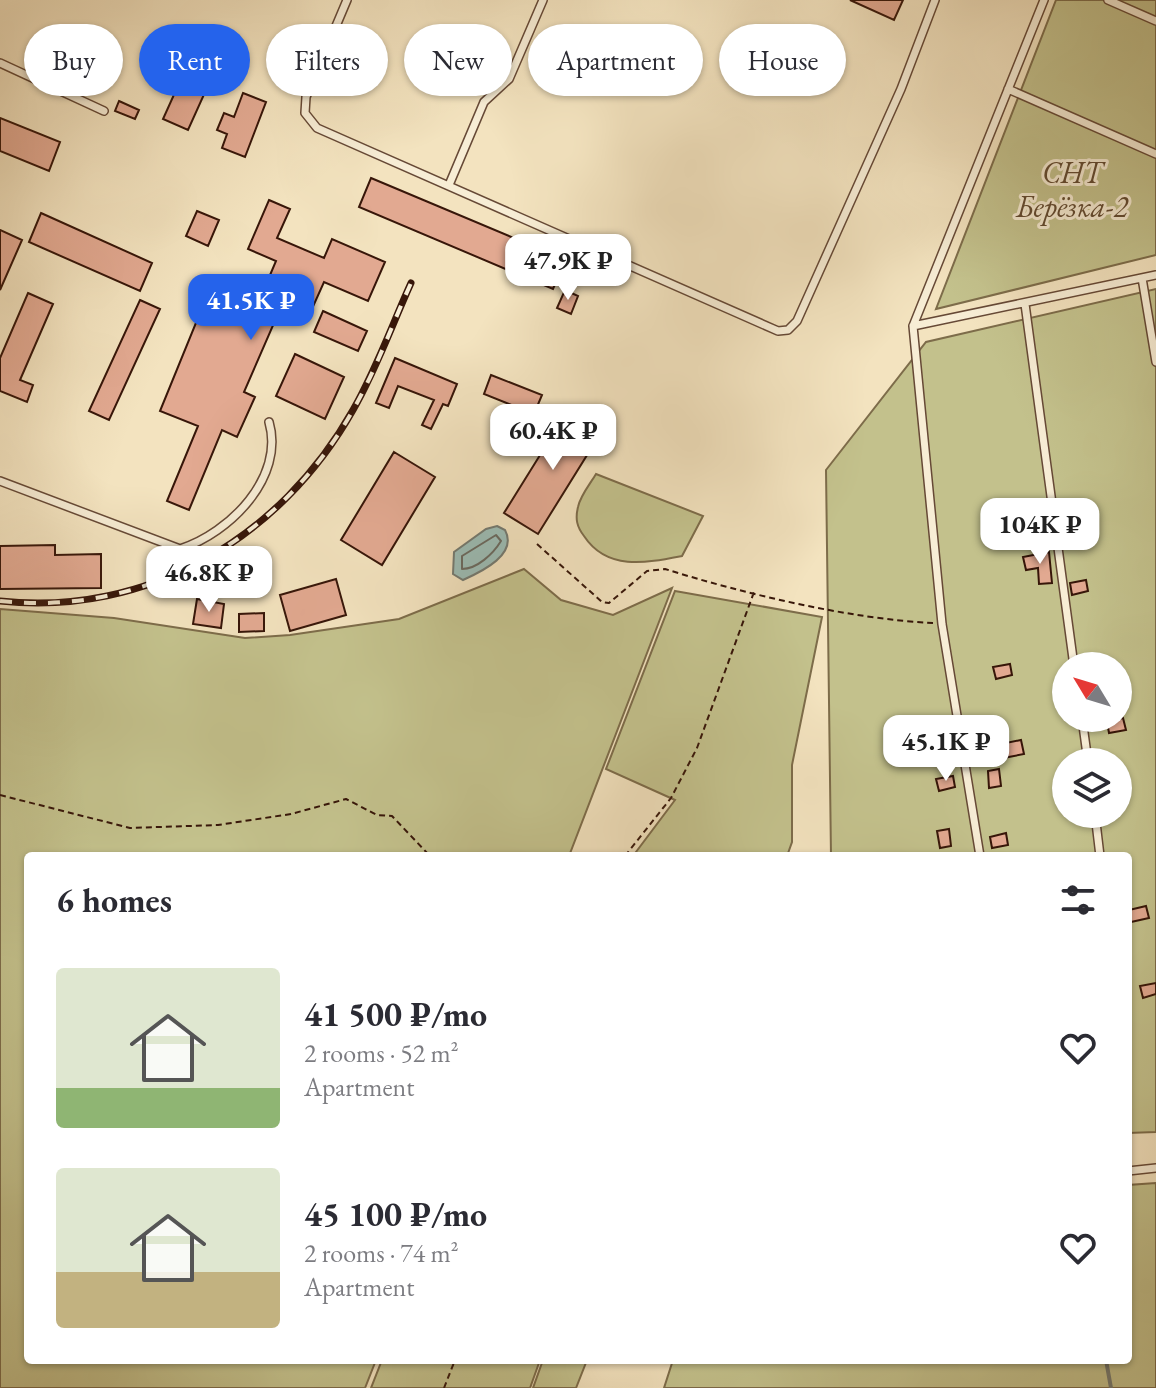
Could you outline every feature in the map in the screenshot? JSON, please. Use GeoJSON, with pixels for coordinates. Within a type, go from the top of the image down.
{"type":"FeatureCollection","features":[{"type":"Feature","properties":{"kind":"lane"},"geometry":{"type":"LineString","coordinates":[[347,0],[306,97],[305,113],[317,128],[778,331],[788,330],[797,321],[901,89],[935,0]]}},
{"type":"Feature","properties":{"kind":"lane"},"geometry":{"type":"LineString","coordinates":[[449,185],[484,102],[509,79],[543,0]]}},
{"type":"Feature","properties":{"kind":"lane"},"geometry":{"type":"LineString","coordinates":[[979,852],[942,624],[913,326],[1044,0]]}},
{"type":"Feature","properties":{"kind":"lane"},"geometry":{"type":"LineString","coordinates":[[1108,0],[1156,21]]}},
{"type":"Feature","properties":{"kind":"lane"},"geometry":{"type":"LineString","coordinates":[[0,63],[104,111]]}},
{"type":"Feature","properties":{"kind":"lane"},"geometry":{"type":"LineString","coordinates":[[1008,89],[1156,154]]}},
{"type":"Feature","properties":{"kind":"lane"},"geometry":{"type":"LineString","coordinates":[[913,326],[1156,275]]}},
{"type":"Feature","properties":{"kind":"lane"},"geometry":{"type":"LineString","coordinates":[[1142,278],[1156,362]]}},
{"type":"Feature","properties":{"kind":"lane"},"geometry":{"type":"LineString","coordinates":[[1025,304],[1072,652]]}},
{"type":"Feature","properties":{"kind":"lane"},"geometry":{"type":"LineString","coordinates":[[0,481],[180,549],[212,533],[248,501],[265,475],[274,452],[269,422]]}},
{"type":"Feature","properties":{"kind":"lane"},"geometry":{"type":"LineString","coordinates":[[107,523],[120,522]]}},
{"type":"Feature","properties":{"kind":"lane"},"geometry":{"type":"LineString","coordinates":[[1097,828],[1100,852]]}},
{"type":"Feature","properties":{"kind":"lane"},"geometry":{"type":"LineString","coordinates":[[1132,1171],[1156,1168]]}},
{"type":"Feature","properties":{"kind":"path"},"geometry":{"type":"LineString","coordinates":[[537,544],[602,602],[616,599],[647,571],[665,569],[897,621],[942,624]]}},
{"type":"Feature","properties":{"kind":"path"},"geometry":{"type":"LineString","coordinates":[[628,852],[671,798],[697,748],[754,591]]}},
{"type":"Feature","properties":{"kind":"path"},"geometry":{"type":"LineString","coordinates":[[0,795],[130,828],[218,825],[291,814],[346,799],[377,815],[392,816],[426,852]]}},
{"type":"Feature","properties":{"kind":"path"},"geometry":{"type":"LineString","coordinates":[[444,1388],[453,1364]]}},
{"type":"Feature","properties":{"kind":"green space","name":"СНТ Берёзка-2"},"geometry":{"type":"Polygon","coordinates":[[[1056,0],[1156,0],[1156,255],[936,309],[1056,0]]]}},
{"type":"Feature","properties":{"kind":"green space","name":"СНТ Берёзка-2"},"geometry":{"type":"Polygon","coordinates":[[[1156,289],[1156,1132],[1132,1133],[1132,852],[831,852],[826,470],[926,342],[1156,289]]]}},
{"type":"Feature","properties":{"kind":"green space"},"geometry":{"type":"Polygon","coordinates":[[[596,474],[703,516],[682,556],[628,562],[604,555],[593,547],[577,523],[577,515],[581,499],[596,474]]]}},
{"type":"Feature","properties":{"kind":"green space"},"geometry":{"type":"Polygon","coordinates":[[[524,569],[561,600],[613,615],[672,588],[571,852],[24,852],[24,1364],[374,1364],[365,1388],[0,1388],[0,609],[114,618],[245,638],[290,635],[399,619],[524,569]]]}},
{"type":"Feature","properties":{"kind":"green space"},"geometry":{"type":"Polygon","coordinates":[[[675,591],[822,617],[792,765],[792,842],[788,852],[636,852],[675,800],[606,769],[675,591]]]}},
{"type":"Feature","properties":{"kind":"green space"},"geometry":{"type":"Polygon","coordinates":[[[1156,1183],[1156,1388],[664,1388],[672,1364],[1132,1364],[1132,1185],[1156,1183]]]}},
{"type":"Feature","properties":{"kind":"green space"},"geometry":{"type":"Polygon","coordinates":[[[380,1364],[539,1364],[530,1388],[371,1388],[380,1364]]]}},
{"type":"Feature","properties":{"kind":"green space"},"geometry":{"type":"Polygon","coordinates":[[[542,1364],[585,1364],[576,1388],[533,1388],[542,1364]]]}},
{"type":"Feature","properties":{"kind":"water"},"geometry":{"type":"Polygon","coordinates":[[[497,526],[505,530],[508,539],[503,554],[489,567],[463,580],[453,574],[454,552],[486,529],[497,526]]]}},
{"type":"Feature","properties":{"kind":"building"},"geometry":{"type":"Polygon","coordinates":[[[850,0],[903,0],[894,20],[850,0]]]}},
{"type":"Feature","properties":{"kind":"building"},"geometry":{"type":"Polygon","coordinates":[[[173,96],[203,96],[188,130],[163,119],[173,96]]]}},
{"type":"Feature","properties":{"kind":"building"},"geometry":{"type":"Polygon","coordinates":[[[242,96],[266,102],[245,157],[222,148],[227,134],[217,130],[224,113],[234,117],[242,96]]]}},
{"type":"Feature","properties":{"kind":"building"},"geometry":{"type":"Polygon","coordinates":[[[119,101],[139,110],[135,119],[115,111],[119,101]]]}},
{"type":"Feature","properties":{"kind":"building"},"geometry":{"type":"Polygon","coordinates":[[[0,118],[60,142],[49,171],[0,151],[0,118]]]}},
{"type":"Feature","properties":{"kind":"building"},"geometry":{"type":"Polygon","coordinates":[[[371,178],[566,260],[553,289],[359,207],[371,178]]]}},
{"type":"Feature","properties":{"kind":"building"},"geometry":{"type":"Polygon","coordinates":[[[269,200],[290,209],[277,238],[324,258],[332,239],[385,262],[368,301],[324,282],[311,311],[284,300],[244,392],[255,397],[237,437],[222,430],[189,510],[167,501],[198,426],[160,411],[202,308],[248,327],[276,261],[248,249],[269,200]]]}},
{"type":"Feature","properties":{"kind":"building"},"geometry":{"type":"Polygon","coordinates":[[[197,211],[219,220],[208,246],[186,236],[197,211]]]}},
{"type":"Feature","properties":{"kind":"building"},"geometry":{"type":"Polygon","coordinates":[[[41,213],[152,263],[140,291],[29,242],[41,213]]]}},
{"type":"Feature","properties":{"kind":"building"},"geometry":{"type":"Polygon","coordinates":[[[0,230],[22,240],[0,290],[0,230]]]}},
{"type":"Feature","properties":{"kind":"building"},"geometry":{"type":"Polygon","coordinates":[[[565,290],[578,296],[571,314],[557,308],[565,290]]]}},
{"type":"Feature","properties":{"kind":"building"},"geometry":{"type":"Polygon","coordinates":[[[28,293],[53,304],[20,380],[33,385],[27,402],[0,391],[0,358],[28,293]]]}},
{"type":"Feature","properties":{"kind":"building"},"geometry":{"type":"Polygon","coordinates":[[[140,300],[160,309],[109,420],[89,411],[140,300]]]}},
{"type":"Feature","properties":{"kind":"building"},"geometry":{"type":"Polygon","coordinates":[[[323,311],[367,331],[358,351],[314,332],[323,311]]]}},
{"type":"Feature","properties":{"kind":"building"},"geometry":{"type":"Polygon","coordinates":[[[295,354],[344,377],[325,419],[276,396],[295,354]]]}},
{"type":"Feature","properties":{"kind":"building"},"geometry":{"type":"Polygon","coordinates":[[[395,358],[457,384],[448,406],[443,404],[431,429],[422,425],[434,400],[398,386],[389,408],[376,403],[395,358]]]}},
{"type":"Feature","properties":{"kind":"building"},"geometry":{"type":"Polygon","coordinates":[[[491,375],[542,395],[534,414],[484,394],[491,375]]]}},
{"type":"Feature","properties":{"kind":"building"},"geometry":{"type":"Polygon","coordinates":[[[568,410],[602,431],[538,534],[504,513],[568,410]]]}},
{"type":"Feature","properties":{"kind":"building"},"geometry":{"type":"Polygon","coordinates":[[[394,452],[435,477],[382,565],[341,540],[394,452]]]}},
{"type":"Feature","properties":{"kind":"building"},"geometry":{"type":"Polygon","coordinates":[[[55,545],[55,555],[101,554],[101,588],[0,589],[0,546],[55,545]]]}},
{"type":"Feature","properties":{"kind":"building"},"geometry":{"type":"Polygon","coordinates":[[[1049,552],[1052,583],[1039,584],[1038,568],[1026,570],[1023,557],[1049,552]]]}},
{"type":"Feature","properties":{"kind":"building"},"geometry":{"type":"Polygon","coordinates":[[[336,579],[346,615],[290,631],[280,595],[336,579]]]}},
{"type":"Feature","properties":{"kind":"building"},"geometry":{"type":"Polygon","coordinates":[[[1086,580],[1088,591],[1072,595],[1070,583],[1086,580]]]}},
{"type":"Feature","properties":{"kind":"building"},"geometry":{"type":"Polygon","coordinates":[[[197,599],[224,604],[221,628],[193,624],[197,599]]]}},
{"type":"Feature","properties":{"kind":"building"},"geometry":{"type":"Polygon","coordinates":[[[264,613],[264,631],[239,632],[239,614],[264,613]]]}},
{"type":"Feature","properties":{"kind":"building"},"geometry":{"type":"Polygon","coordinates":[[[1010,664],[1012,675],[996,679],[993,667],[1010,664]]]}},
{"type":"Feature","properties":{"kind":"building"},"geometry":{"type":"Polygon","coordinates":[[[1021,740],[1024,754],[998,759],[996,745],[1021,740]]]}},
{"type":"Feature","properties":{"kind":"building"},"geometry":{"type":"Polygon","coordinates":[[[999,769],[1001,786],[989,788],[988,771],[999,769]]]}},
{"type":"Feature","properties":{"kind":"building"},"geometry":{"type":"Polygon","coordinates":[[[953,776],[955,787],[939,791],[936,779],[953,776]]]}},
{"type":"Feature","properties":{"kind":"building"},"geometry":{"type":"Polygon","coordinates":[[[949,829],[951,846],[940,848],[937,831],[949,829]]]}},
{"type":"Feature","properties":{"kind":"building"},"geometry":{"type":"Polygon","coordinates":[[[1006,833],[1008,845],[992,848],[990,837],[1006,833]]]}},
{"type":"Feature","properties":{"kind":"building"},"geometry":{"type":"Polygon","coordinates":[[[1146,906],[1149,918],[1132,922],[1132,909],[1146,906]]]}},
{"type":"Feature","properties":{"kind":"building"},"geometry":{"type":"Polygon","coordinates":[[[1156,983],[1156,994],[1143,998],[1140,986],[1156,983]]]}},
{"type":"Feature","properties":{"kind":"waterway"},"geometry":{"type":"LineString","coordinates":[[1107,1364],[1111,1388]]}},
{"type":"Feature","properties":{"kind":"railway"},"geometry":{"type":"LineString","coordinates":[[0,601],[54,603],[107,596],[157,581],[205,560],[248,531],[288,496],[323,456],[361,395],[411,283]]}}]}
